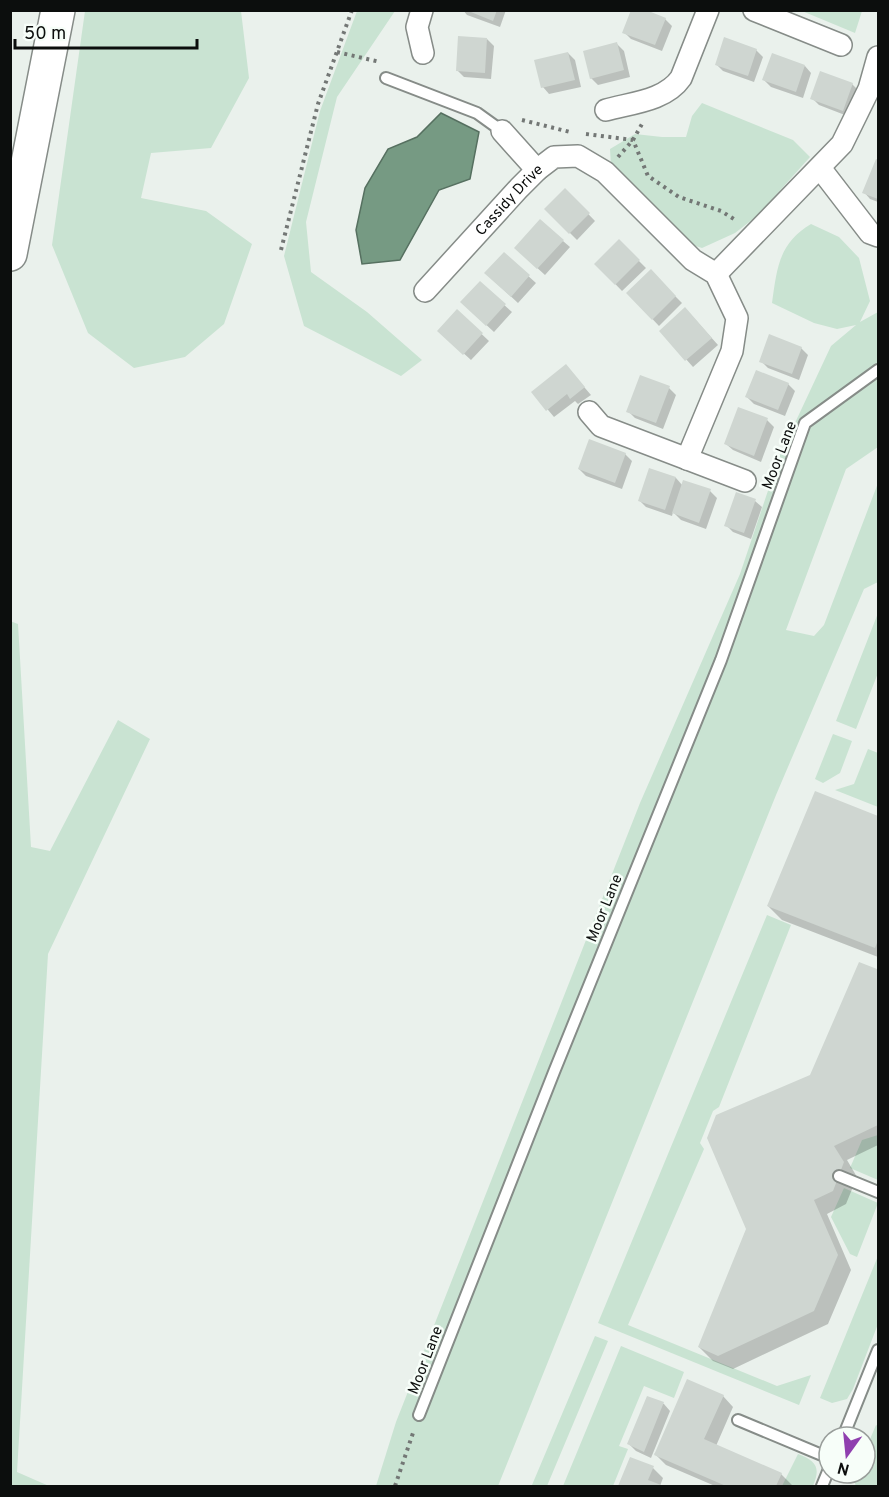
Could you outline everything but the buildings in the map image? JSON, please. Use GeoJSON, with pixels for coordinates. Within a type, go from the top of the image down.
{"type":"FeatureCollection","features":[{"type":"Feature","properties":{"kind":"highway"},"geometry":{"type":"LineString","coordinates":[[10,254],[58,10]]}},
{"type":"Feature","properties":{"kind":"street"},"geometry":{"type":"LineString","coordinates":[[422,10],[417,27],[423,53]]}},
{"type":"Feature","properties":{"kind":"street"},"geometry":{"type":"LineString","coordinates":[[606,110],[660,96],[674,88],[681,78],[708,10]]}},
{"type":"Feature","properties":{"kind":"street"},"geometry":{"type":"LineString","coordinates":[[754,10],[841,45]]}},
{"type":"Feature","properties":{"kind":"street"},"geometry":{"type":"LineString","coordinates":[[687,459],[732,351],[737,318],[716,274],[842,144],[874,90],[879,57]]}},
{"type":"Feature","properties":{"kind":"street"},"geometry":{"type":"LineString","coordinates":[[508,124],[537,170]]}},
{"type":"Feature","properties":{"kind":"street","name":"Cassidy Drive"},"geometry":{"type":"LineString","coordinates":[[425,291],[537,170],[554,157],[578,156],[605,172],[693,260],[716,274]]}},
{"type":"Feature","properties":{"kind":"street"},"geometry":{"type":"LineString","coordinates":[[820,168],[870,233],[879,236]]}},
{"type":"Feature","properties":{"kind":"street"},"geometry":{"type":"LineString","coordinates":[[589,412],[601,426],[746,481]]}},
{"type":"Feature","properties":{"kind":"lane"},"geometry":{"type":"LineString","coordinates":[[386,78],[508,124]]}},
{"type":"Feature","properties":{"kind":"lane","name":"Moor Lane"},"geometry":{"type":"LineString","coordinates":[[419,1415],[554,1072],[721,660],[806,423],[879,370]]}},
{"type":"Feature","properties":{"kind":"lane"},"geometry":{"type":"LineString","coordinates":[[838,1176],[879,1192]]}},
{"type":"Feature","properties":{"kind":"lane"},"geometry":{"type":"LineString","coordinates":[[848,1425],[879,1350]]}},
{"type":"Feature","properties":{"kind":"lane"},"geometry":{"type":"LineString","coordinates":[[738,1420],[817,1453]]}},
{"type":"Feature","properties":{"kind":"path"},"geometry":{"type":"LineString","coordinates":[[281,250],[318,104],[352,10]]}},
{"type":"Feature","properties":{"kind":"path"},"geometry":{"type":"LineString","coordinates":[[337,52],[389,64]]}},
{"type":"Feature","properties":{"kind":"path"},"geometry":{"type":"LineString","coordinates":[[605,172],[633,140],[643,121],[650,120]]}},
{"type":"Feature","properties":{"kind":"path"},"geometry":{"type":"LineString","coordinates":[[508,124],[633,140]]}},
{"type":"Feature","properties":{"kind":"path"},"geometry":{"type":"LineString","coordinates":[[633,140],[648,176],[679,197],[721,211],[755,233]]}},
{"type":"Feature","properties":{"kind":"path","name":"Moor Lane"},"geometry":{"type":"LineString","coordinates":[[395,1486],[419,1415]]}},
{"type":"Feature","properties":{"kind":"shaded area"},"geometry":{"type":"Polygon","coordinates":[[[85,11],[241,11],[249,78],[211,148],[151,153],[141,198],[206,211],[252,244],[224,324],[185,357],[134,368],[88,333],[52,245],[85,11]]]}},
{"type":"Feature","properties":{"kind":"shaded area"},"geometry":{"type":"Polygon","coordinates":[[[357,11],[395,11],[337,97],[306,222],[311,272],[367,312],[422,360],[401,376],[304,326],[284,256],[320,111],[357,11]]]}},
{"type":"Feature","properties":{"kind":"shaded area"},"geometry":{"type":"Polygon","coordinates":[[[802,11],[862,11],[855,33],[802,11]]]}},
{"type":"Feature","properties":{"kind":"shaded area"},"geometry":{"type":"Polygon","coordinates":[[[702,103],[793,140],[810,157],[757,216],[735,233],[702,248],[670,238],[612,183],[610,149],[635,134],[686,137],[692,116],[702,103]]]}},
{"type":"Feature","properties":{"kind":"shaded area"},"geometry":{"type":"Polygon","coordinates":[[[441,113],[479,132],[470,179],[439,190],[400,260],[362,264],[356,230],[365,188],[388,149],[417,137],[441,113]]]}},
{"type":"Feature","properties":{"kind":"shaded area"},"geometry":{"type":"Polygon","coordinates":[[[811,224],[839,237],[859,258],[870,301],[860,322],[878,312],[878,447],[846,469],[786,630],[814,636],[824,625],[878,483],[878,582],[864,589],[776,795],[498,1486],[376,1486],[396,1422],[640,803],[740,574],[780,455],[831,346],[856,325],[837,329],[814,323],[772,303],[778,268],[785,249],[800,232],[811,224]]]}},
{"type":"Feature","properties":{"kind":"shaded area"},"geometry":{"type":"Polygon","coordinates":[[[878,613],[878,673],[856,729],[836,721],[878,613]]]}},
{"type":"Feature","properties":{"kind":"shaded area"},"geometry":{"type":"Polygon","coordinates":[[[10,621],[18,624],[31,847],[50,851],[118,720],[150,739],[48,954],[17,1472],[49,1486],[10,1486],[10,621]]]}},
{"type":"Feature","properties":{"kind":"shaded area"},"geometry":{"type":"Polygon","coordinates":[[[833,734],[852,741],[840,773],[823,783],[815,779],[833,734]]]}},
{"type":"Feature","properties":{"kind":"shaded area"},"geometry":{"type":"Polygon","coordinates":[[[868,749],[878,753],[878,807],[835,790],[854,784],[868,749]]]}},
{"type":"Feature","properties":{"kind":"shaded area"},"geometry":{"type":"Polygon","coordinates":[[[767,915],[791,925],[719,1107],[713,1111],[700,1143],[704,1149],[628,1325],[777,1386],[811,1375],[799,1405],[598,1323],[767,915]]]}},
{"type":"Feature","properties":{"kind":"shaded area"},"geometry":{"type":"Polygon","coordinates":[[[878,1135],[878,1180],[850,1168],[862,1140],[878,1135]]]}},
{"type":"Feature","properties":{"kind":"shaded area"},"geometry":{"type":"Polygon","coordinates":[[[844,1188],[878,1203],[857,1257],[850,1254],[831,1217],[844,1188]]]}},
{"type":"Feature","properties":{"kind":"shaded area"},"geometry":{"type":"Polygon","coordinates":[[[878,1256],[878,1324],[853,1389],[847,1399],[832,1403],[820,1398],[878,1256]]]}},
{"type":"Feature","properties":{"kind":"shaded area"},"geometry":{"type":"Polygon","coordinates":[[[595,1336],[608,1341],[547,1486],[532,1485],[595,1336]]]}},
{"type":"Feature","properties":{"kind":"shaded area"},"geometry":{"type":"Polygon","coordinates":[[[621,1346],[684,1372],[674,1398],[644,1386],[619,1446],[628,1449],[613,1486],[563,1486],[621,1346]]]}},
{"type":"Feature","properties":{"kind":"shaded area"},"geometry":{"type":"Polygon","coordinates":[[[877,1426],[878,1486],[856,1486],[877,1485],[877,1426]]]}},
{"type":"Feature","properties":{"kind":"shaded area"},"geometry":{"type":"Polygon","coordinates":[[[798,1454],[813,1462],[817,1474],[813,1486],[782,1486],[798,1454]]]}}]}
